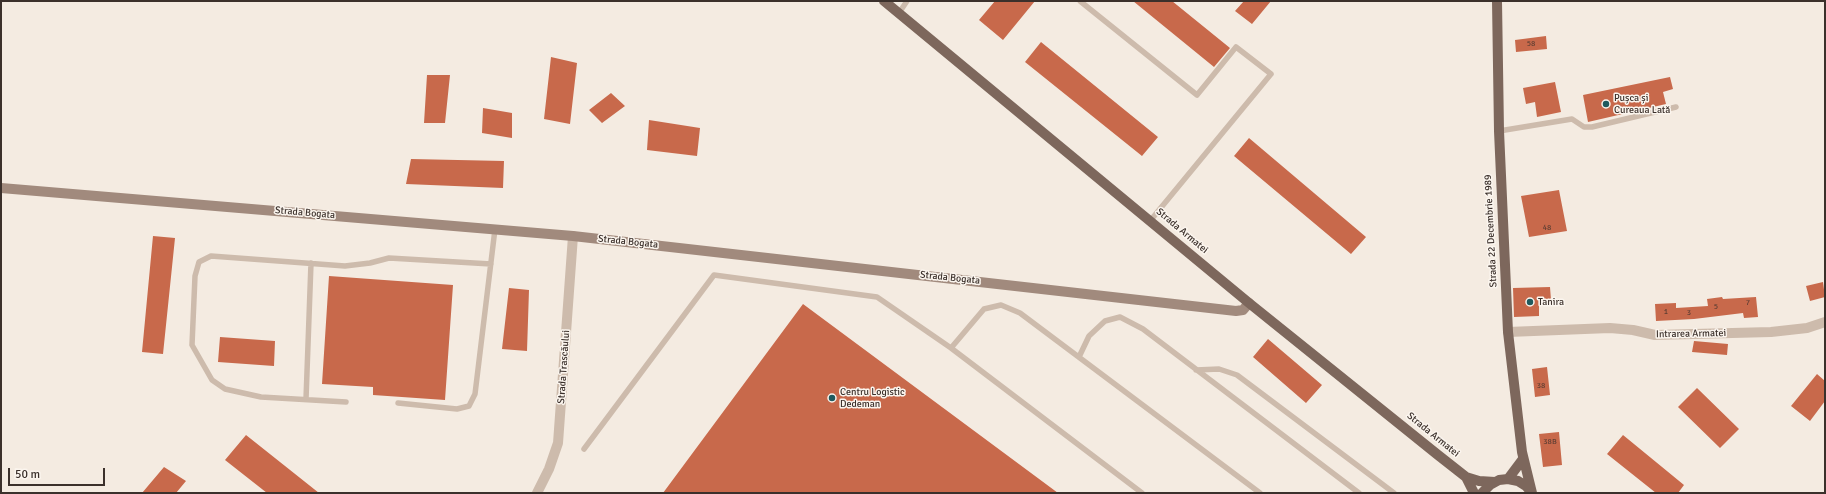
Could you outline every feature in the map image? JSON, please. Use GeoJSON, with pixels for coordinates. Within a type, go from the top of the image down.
{"type":"FeatureCollection","features":[{"type":"Feature","properties":{"kind":"main road","name":"Strada Armatei"},"geometry":{"type":"LineString","coordinates":[[884,1],[1249,303],[1466,477],[1479,481],[1495,482]]}},
{"type":"Feature","properties":{"kind":"main road","name":"Strada 22 Decembrie 1989"},"geometry":{"type":"LineString","coordinates":[[1497,1],[1499,131],[1508,332],[1523,459],[1532,493]]}},
{"type":"Feature","properties":{"kind":"main road","name":"Strada Bogata"},"geometry":{"type":"LineString","coordinates":[[1,188],[573,236],[1236,311],[1243,310],[1249,303]]}},
{"type":"Feature","properties":{"kind":"main road"},"geometry":{"type":"LineString","coordinates":[[1508,479],[1523,459]]}},
{"type":"Feature","properties":{"kind":"main road","name":"Strada Armatei"},"geometry":{"type":"LineString","coordinates":[[1466,477],[1474,493]]}},
{"type":"Feature","properties":{"kind":"main road"},"geometry":{"type":"LineString","coordinates":[[1482,493],[1495,482],[1508,479],[1518,481],[1526,486],[1532,493]]}},
{"type":"Feature","properties":{"kind":"street","name":"Strada Trascăului"},"geometry":{"type":"LineString","coordinates":[[537,493],[549,469],[558,443],[573,236]]}},
{"type":"Feature","properties":{"kind":"street","name":"Intrarea Armatei"},"geometry":{"type":"LineString","coordinates":[[1508,332],[1610,328],[1633,330],[1655,335],[1771,332],[1807,328],[1825,322]]}},
{"type":"Feature","properties":{"kind":"lane"},"geometry":{"type":"LineString","coordinates":[[899,13],[907,1]]}},
{"type":"Feature","properties":{"kind":"lane"},"geometry":{"type":"LineString","coordinates":[[1080,1],[1197,95],[1236,47],[1271,74],[1150,220]]}},
{"type":"Feature","properties":{"kind":"lane"},"geometry":{"type":"LineString","coordinates":[[1499,131],[1572,119],[1584,126],[1592,127],[1676,107]]}},
{"type":"Feature","properties":{"kind":"lane"},"geometry":{"type":"LineString","coordinates":[[398,403],[457,409],[469,406],[476,394],[495,229]]}},
{"type":"Feature","properties":{"kind":"lane"},"geometry":{"type":"LineString","coordinates":[[346,402],[261,397],[225,389],[212,380],[192,345],[195,276],[199,262],[210,256],[345,266],[370,263],[389,258],[491,264]]}},
{"type":"Feature","properties":{"kind":"lane"},"geometry":{"type":"LineString","coordinates":[[306,399],[311,263]]}},
{"type":"Feature","properties":{"kind":"lane"},"geometry":{"type":"LineString","coordinates":[[584,449],[714,274],[877,297],[951,348],[1142,493]]}},
{"type":"Feature","properties":{"kind":"lane"},"geometry":{"type":"LineString","coordinates":[[951,348],[984,309],[1001,305],[1020,313],[1260,493]]}},
{"type":"Feature","properties":{"kind":"lane"},"geometry":{"type":"LineString","coordinates":[[1079,357],[1089,336],[1105,321],[1120,317],[1143,329],[1195,370],[1359,493]]}},
{"type":"Feature","properties":{"kind":"lane"},"geometry":{"type":"LineString","coordinates":[[1195,370],[1219,370],[1237,375],[1394,493]]}},
{"type":"Feature","properties":{"kind":"building"},"geometry":{"type":"Polygon","coordinates":[[[995,1],[1035,1],[1003,40],[979,20],[995,1]]]}},
{"type":"Feature","properties":{"kind":"building"},"geometry":{"type":"Polygon","coordinates":[[[1133,1],[1172,1],[1230,48],[1214,67],[1133,1]]]}},
{"type":"Feature","properties":{"kind":"building"},"geometry":{"type":"Polygon","coordinates":[[[1244,1],[1271,1],[1252,24],[1235,11],[1244,1]]]}},
{"type":"Feature","properties":{"kind":"building"},"geometry":{"type":"Polygon","coordinates":[[[1546,36],[1547,49],[1516,52],[1515,40],[1546,36]]]}},
{"type":"Feature","properties":{"kind":"building"},"geometry":{"type":"Polygon","coordinates":[[[1041,42],[1158,137],[1142,156],[1025,62],[1041,42]]]}},
{"type":"Feature","properties":{"kind":"building"},"geometry":{"type":"Polygon","coordinates":[[[551,57],[577,63],[570,124],[544,119],[551,57]]]}},
{"type":"Feature","properties":{"kind":"building"},"geometry":{"type":"Polygon","coordinates":[[[427,75],[450,75],[445,123],[424,123],[427,75]]]}},
{"type":"Feature","properties":{"kind":"building"},"geometry":{"type":"Polygon","coordinates":[[[1670,77],[1673,89],[1663,92],[1666,104],[1588,122],[1583,95],[1670,77]]]}},
{"type":"Feature","properties":{"kind":"building"},"geometry":{"type":"Polygon","coordinates":[[[1555,82],[1561,112],[1537,117],[1535,102],[1526,104],[1523,88],[1555,82]]]}},
{"type":"Feature","properties":{"kind":"building"},"geometry":{"type":"Polygon","coordinates":[[[611,93],[625,106],[602,123],[589,110],[611,93]]]}},
{"type":"Feature","properties":{"kind":"building"},"geometry":{"type":"Polygon","coordinates":[[[483,108],[512,113],[512,138],[482,133],[483,108]]]}},
{"type":"Feature","properties":{"kind":"building"},"geometry":{"type":"Polygon","coordinates":[[[649,120],[700,128],[697,156],[647,150],[649,120]]]}},
{"type":"Feature","properties":{"kind":"building"},"geometry":{"type":"Polygon","coordinates":[[[1249,138],[1366,237],[1351,254],[1234,156],[1249,138]]]}},
{"type":"Feature","properties":{"kind":"building"},"geometry":{"type":"Polygon","coordinates":[[[411,159],[504,161],[503,188],[406,184],[411,159]]]}},
{"type":"Feature","properties":{"kind":"building"},"geometry":{"type":"Polygon","coordinates":[[[1559,190],[1567,231],[1529,237],[1521,196],[1559,190]]]}},
{"type":"Feature","properties":{"kind":"building"},"geometry":{"type":"Polygon","coordinates":[[[153,236],[175,238],[163,354],[142,352],[153,236]]]}},
{"type":"Feature","properties":{"kind":"building"},"geometry":{"type":"Polygon","coordinates":[[[329,276],[453,285],[445,400],[373,395],[373,387],[322,384],[329,276]]]}},
{"type":"Feature","properties":{"kind":"building"},"geometry":{"type":"Polygon","coordinates":[[[1823,282],[1825,297],[1810,301],[1806,286],[1823,282]]]}},
{"type":"Feature","properties":{"kind":"building"},"geometry":{"type":"Polygon","coordinates":[[[1550,287],[1551,300],[1539,300],[1539,316],[1514,317],[1513,288],[1550,287]]]}},
{"type":"Feature","properties":{"kind":"building"},"geometry":{"type":"Polygon","coordinates":[[[509,288],[529,290],[527,351],[502,349],[509,288]]]}},
{"type":"Feature","properties":{"kind":"building"},"geometry":{"type":"Polygon","coordinates":[[[1722,297],[1723,299],[1756,297],[1758,317],[1744,318],[1743,313],[1694,319],[1656,321],[1655,304],[1676,303],[1676,308],[1708,306],[1707,299],[1722,297]]]}},
{"type":"Feature","properties":{"kind":"building","name":"Centru Logistic Dedeman"},"geometry":{"type":"Polygon","coordinates":[[[803,304],[1058,493],[663,493],[803,304]]]}},
{"type":"Feature","properties":{"kind":"building"},"geometry":{"type":"Polygon","coordinates":[[[220,337],[275,341],[274,366],[218,362],[220,337]]]}},
{"type":"Feature","properties":{"kind":"building"},"geometry":{"type":"Polygon","coordinates":[[[1268,339],[1322,385],[1306,403],[1253,357],[1268,339]]]}},
{"type":"Feature","properties":{"kind":"building"},"geometry":{"type":"Polygon","coordinates":[[[1694,341],[1728,344],[1727,355],[1692,352],[1694,341]]]}},
{"type":"Feature","properties":{"kind":"building"},"geometry":{"type":"Polygon","coordinates":[[[1547,367],[1550,395],[1535,397],[1532,369],[1547,367]]]}},
{"type":"Feature","properties":{"kind":"building"},"geometry":{"type":"Polygon","coordinates":[[[1817,374],[1825,381],[1825,401],[1810,421],[1791,406],[1817,374]]]}},
{"type":"Feature","properties":{"kind":"building"},"geometry":{"type":"Polygon","coordinates":[[[1697,388],[1739,429],[1720,448],[1678,407],[1697,388]]]}},
{"type":"Feature","properties":{"kind":"building"},"geometry":{"type":"Polygon","coordinates":[[[1559,432],[1562,465],[1543,467],[1539,434],[1559,432]]]}},
{"type":"Feature","properties":{"kind":"building"},"geometry":{"type":"Polygon","coordinates":[[[246,435],[319,493],[267,493],[225,460],[246,435]]]}},
{"type":"Feature","properties":{"kind":"building"},"geometry":{"type":"Polygon","coordinates":[[[1623,435],[1684,485],[1678,493],[1656,493],[1607,454],[1623,435]]]}},
{"type":"Feature","properties":{"kind":"building"},"geometry":{"type":"Polygon","coordinates":[[[164,467],[186,481],[176,493],[142,493],[164,467]]]}},
{"type":"Feature","properties":{"kind":"place","name":"Pușca și Cureaua Lată"},"geometry":{"type":"Point","coordinates":[1606,104]}},
{"type":"Feature","properties":{"kind":"place","name":"Tanira"},"geometry":{"type":"Point","coordinates":[1530,302]}},
{"type":"Feature","properties":{"kind":"place","name":"Centru Logistic Dedeman"},"geometry":{"type":"Point","coordinates":[832,398]}}]}
